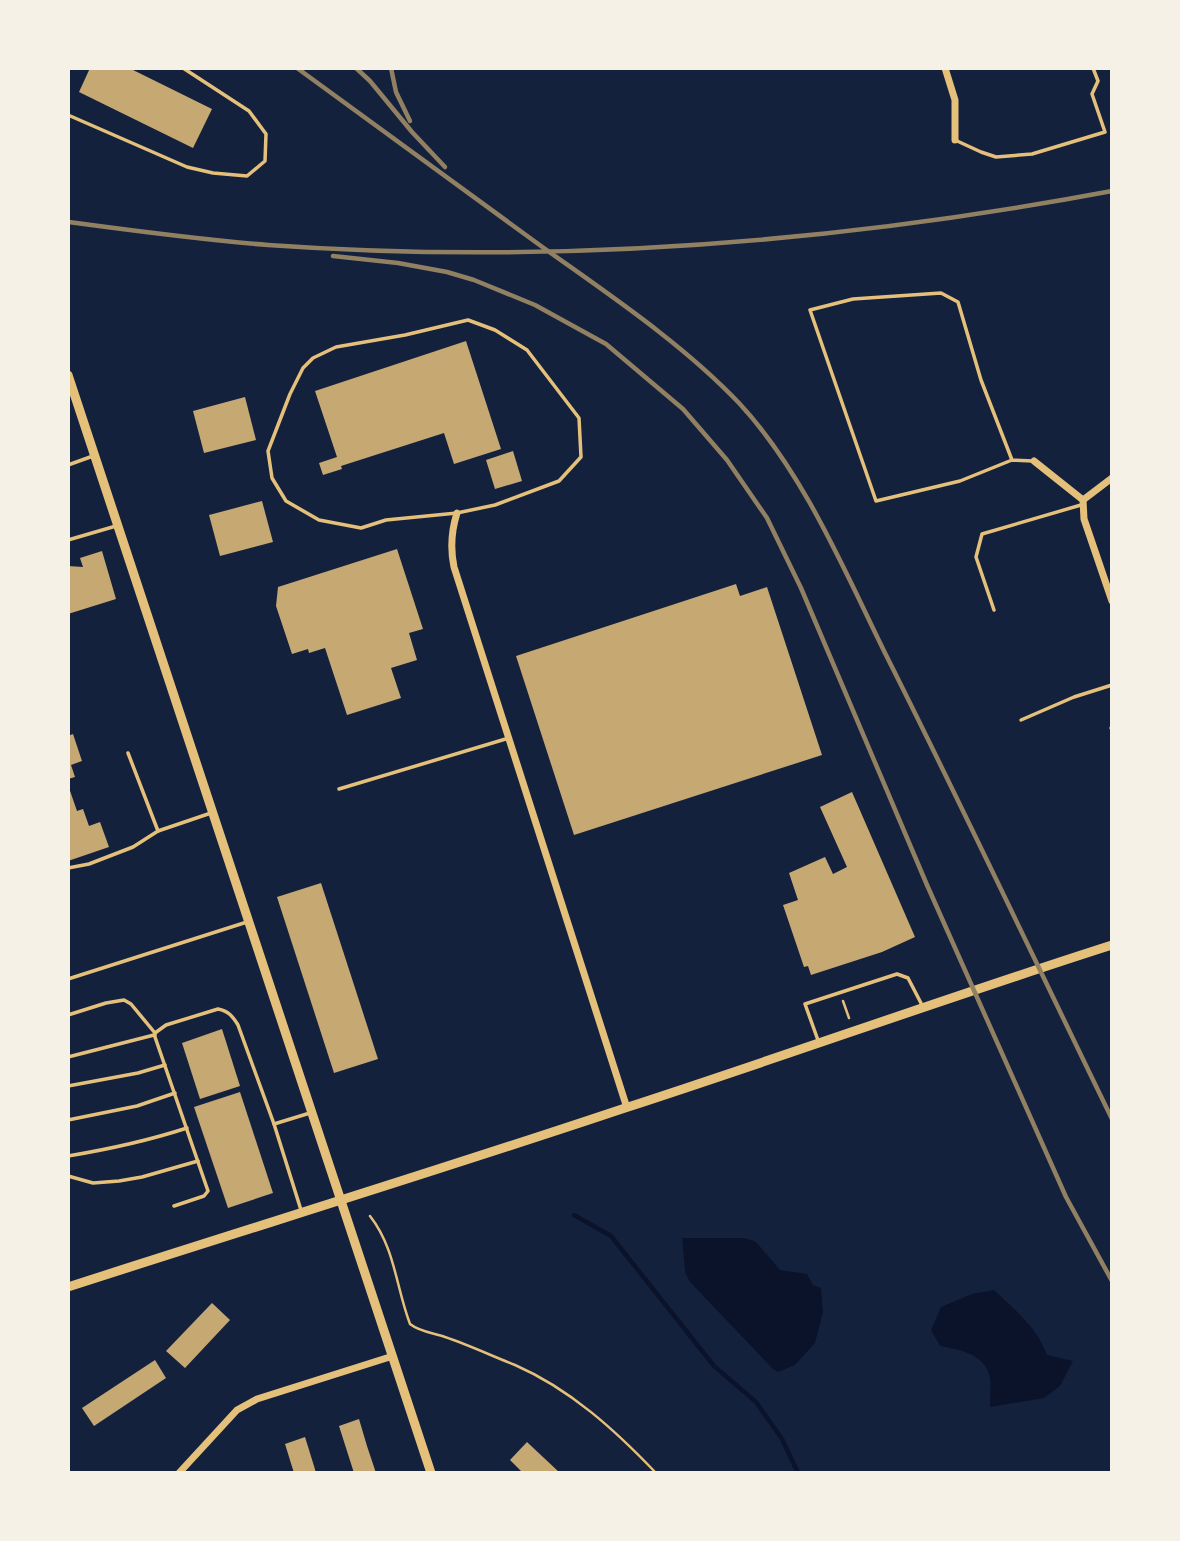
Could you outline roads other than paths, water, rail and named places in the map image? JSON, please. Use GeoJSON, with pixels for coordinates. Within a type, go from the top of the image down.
{"type":"FeatureCollection","features":[{"type":"Feature","properties":{"kind":"street"},"geometry":{"type":"LineString","coordinates":[[945,68],[956,100],[955,140]]}},
{"type":"Feature","properties":{"kind":"street"},"geometry":{"type":"LineString","coordinates":[[68,375],[431,1473]]}},
{"type":"Feature","properties":{"kind":"street"},"geometry":{"type":"LineString","coordinates":[[1034,461],[1083,502],[1084,519],[1112,601]]}},
{"type":"Feature","properties":{"kind":"street"},"geometry":{"type":"LineString","coordinates":[[1083,502],[1112,478]]}},
{"type":"Feature","properties":{"kind":"street"},"geometry":{"type":"LineString","coordinates":[[457,513],[452,530],[454,567],[628,1108]]}},
{"type":"Feature","properties":{"kind":"street"},"geometry":{"type":"LineString","coordinates":[[68,1287],[628,1108],[1112,945]]}},
{"type":"Feature","properties":{"kind":"street"},"geometry":{"type":"LineString","coordinates":[[179,1473],[229,1418],[248,1403],[393,1356]]}},
{"type":"Feature","properties":{"kind":"lane"},"geometry":{"type":"LineString","coordinates":[[68,114],[187,167],[247,176],[265,161],[266,134],[249,111],[183,68]]}},
{"type":"Feature","properties":{"kind":"lane"},"geometry":{"type":"LineString","coordinates":[[955,140],[996,157],[1032,154],[1105,132],[1091,94],[1098,80],[1093,68]]}},
{"type":"Feature","properties":{"kind":"lane"},"geometry":{"type":"LineString","coordinates":[[1012,460],[981,380],[958,302],[942,293],[853,299],[810,310],[876,501],[960,481],[1012,460],[1034,461]]}},
{"type":"Feature","properties":{"kind":"lane"},"geometry":{"type":"LineString","coordinates":[[468,320],[495,330],[527,350],[579,418],[581,457],[559,481],[495,505],[457,513],[386,520],[361,528],[320,520],[286,501],[272,478],[268,451],[290,394],[303,368],[313,358],[337,347],[468,320]]}},
{"type":"Feature","properties":{"kind":"lane"},"geometry":{"type":"LineString","coordinates":[[68,464],[94,455]]}},
{"type":"Feature","properties":{"kind":"lane"},"geometry":{"type":"LineString","coordinates":[[994,610],[976,557],[982,534],[1083,502]]}},
{"type":"Feature","properties":{"kind":"lane"},"geometry":{"type":"LineString","coordinates":[[68,540],[118,525]]}},
{"type":"Feature","properties":{"kind":"lane"},"geometry":{"type":"LineString","coordinates":[[1021,720],[1074,696],[1112,685]]}},
{"type":"Feature","properties":{"kind":"lane"},"geometry":{"type":"LineString","coordinates":[[339,789],[509,738]]}},
{"type":"Feature","properties":{"kind":"lane"},"geometry":{"type":"LineString","coordinates":[[128,752],[158,831]]}},
{"type":"Feature","properties":{"kind":"lane"},"geometry":{"type":"LineString","coordinates":[[68,868],[89,864],[133,847],[158,831],[213,813]]}},
{"type":"Feature","properties":{"kind":"lane"},"geometry":{"type":"LineString","coordinates":[[68,979],[248,921]]}},
{"type":"Feature","properties":{"kind":"lane"},"geometry":{"type":"LineString","coordinates":[[819,1044],[805,1004],[897,974],[908,978],[922,1007]]}},
{"type":"Feature","properties":{"kind":"lane"},"geometry":{"type":"LineString","coordinates":[[68,1015],[124,1000],[131,1004],[155,1034],[207,1188],[204,1196],[174,1206]]}},
{"type":"Feature","properties":{"kind":"lane"},"geometry":{"type":"LineString","coordinates":[[68,1057],[155,1034],[158,1029],[166,1026],[213,1010],[223,1010],[239,1025],[302,1212]]}},
{"type":"Feature","properties":{"kind":"lane"},"geometry":{"type":"LineString","coordinates":[[68,1086],[138,1073],[165,1065]]}},
{"type":"Feature","properties":{"kind":"lane"},"geometry":{"type":"LineString","coordinates":[[68,1120],[137,1106],[175,1093]]}},
{"type":"Feature","properties":{"kind":"lane"},"geometry":{"type":"LineString","coordinates":[[274,1124],[312,1112]]}},
{"type":"Feature","properties":{"kind":"lane"},"geometry":{"type":"LineString","coordinates":[[68,1156],[129,1145],[187,1128]]}},
{"type":"Feature","properties":{"kind":"lane"},"geometry":{"type":"LineString","coordinates":[[68,1176],[93,1184],[142,1177],[198,1161]]}},
{"type":"Feature","properties":{"kind":"water"},"geometry":{"type":"Polygon","coordinates":[[[682,1238],[745,1238],[756,1242],[780,1270],[807,1274],[813,1285],[821,1288],[823,1312],[815,1343],[795,1365],[778,1372],[773,1369],[690,1282],[685,1272],[682,1238]]]}},
{"type":"Feature","properties":{"kind":"water"},"geometry":{"type":"Polygon","coordinates":[[[994,1290],[1032,1328],[1047,1355],[1073,1361],[1060,1386],[1044,1398],[990,1407],[990,1378],[983,1363],[971,1354],[940,1346],[931,1330],[941,1307],[972,1294],[994,1290]]]}},
{"type":"Feature","properties":{"kind":"waterway"},"geometry":{"type":"LineString","coordinates":[[574,1215],[611,1236],[714,1366],[756,1402],[782,1439],[798,1473]]}},
{"type":"Feature","properties":{"kind":"railway"},"geometry":{"type":"LineString","coordinates":[[297,68],[669,340],[717,381],[762,431],[784,460],[822,524],[1112,1119]]}},
{"type":"Feature","properties":{"kind":"railway"},"geometry":{"type":"LineString","coordinates":[[356,68],[445,167]]}},
{"type":"Feature","properties":{"kind":"railway"},"geometry":{"type":"LineString","coordinates":[[391,68],[396,92],[410,121]]}},
{"type":"Feature","properties":{"kind":"railway"},"geometry":{"type":"LineString","coordinates":[[68,222],[193,238],[374,251],[586,250],[798,236],[1008,209],[1112,191]]}},
{"type":"Feature","properties":{"kind":"railway"},"geometry":{"type":"LineString","coordinates":[[333,256],[398,263],[447,272],[535,305],[606,344],[683,409],[727,460],[767,518],[801,588],[927,885],[1066,1197],[1112,1281]]}}]}
